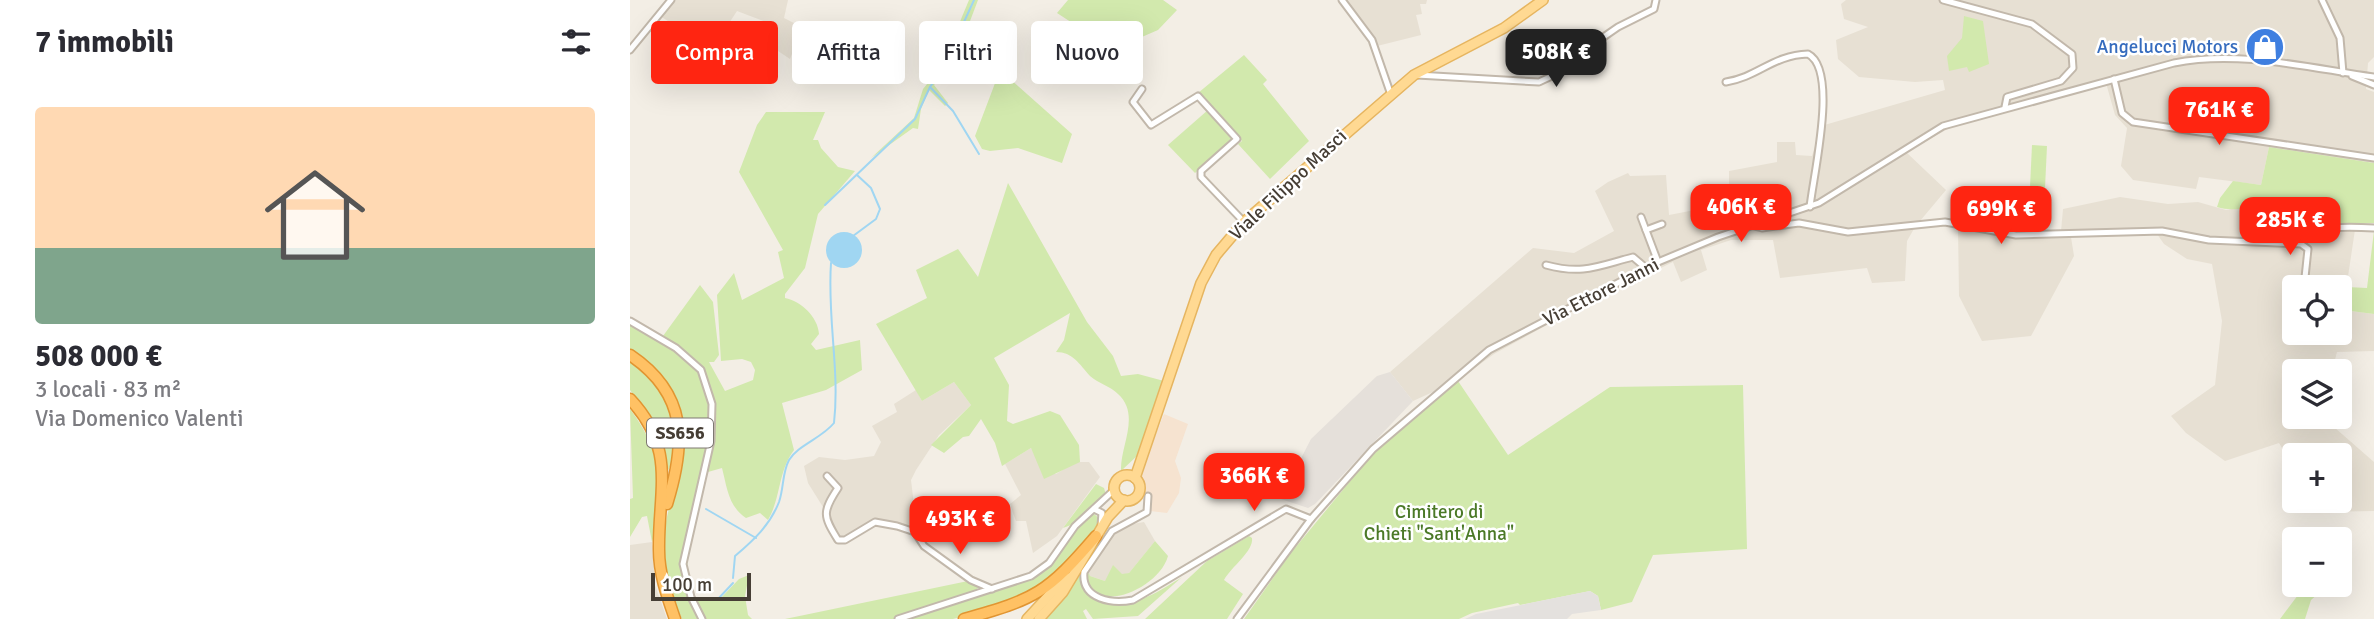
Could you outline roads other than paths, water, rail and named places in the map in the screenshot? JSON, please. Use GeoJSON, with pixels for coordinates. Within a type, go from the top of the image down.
{"type":"FeatureCollection","features":[{"type":"Feature","properties":{"kind":"highway","name":"SS656"},"geometry":{"type":"LineString","coordinates":[[630,355],[648,367],[665,386],[679,422],[678,457],[660,528]]}},
{"type":"Feature","properties":{"kind":"highway","name":"SS656"},"geometry":{"type":"LineString","coordinates":[[630,399],[650,430],[662,466],[664,492],[659,564],[675,619]]}},
{"type":"Feature","properties":{"kind":"highway"},"geometry":{"type":"LineString","coordinates":[[964,619],[1014,605],[1043,591],[1059,579],[1098,533]]}},
{"type":"Feature","properties":{"kind":"main road","name":"Viale Filippo Masci"},"geometry":{"type":"LineString","coordinates":[[1135,478],[1201,283],[1216,255],[1244,222],[1413,75],[1504,28],[1544,0]]}},
{"type":"Feature","properties":{"kind":"main road","name":"Viale Filippo Masci"},"geometry":{"type":"LineString","coordinates":[[1125,476],[1140,458]]}},
{"type":"Feature","properties":{"kind":"main road"},"geometry":{"type":"LineString","coordinates":[[1039,619],[1063,592],[1108,517],[1124,500],[1138,495],[1140,488],[1135,478],[1125,476],[1116,481],[1108,517]]}},
{"type":"Feature","properties":{"kind":"main road"},"geometry":{"type":"LineString","coordinates":[[1115,491],[1124,500]]}},
{"type":"Feature","properties":{"kind":"main road"},"geometry":{"type":"LineString","coordinates":[[1027,619],[1057,589],[1098,533]]}},
{"type":"Feature","properties":{"kind":"street"},"geometry":{"type":"LineString","coordinates":[[630,50],[671,0]]}},
{"type":"Feature","properties":{"kind":"street"},"geometry":{"type":"LineString","coordinates":[[1342,0],[1372,40],[1391,92]]}},
{"type":"Feature","properties":{"kind":"street"},"geometry":{"type":"LineString","coordinates":[[1413,75],[1539,82],[1566,69],[1591,45],[1618,27],[1654,9],[1656,0]]}},
{"type":"Feature","properties":{"kind":"street"},"geometry":{"type":"LineString","coordinates":[[1943,0],[2032,24],[2071,54],[2073,68],[2066,79],[2007,97],[2005,107]]}},
{"type":"Feature","properties":{"kind":"street"},"geometry":{"type":"LineString","coordinates":[[2322,0],[2340,38],[2343,73]]}},
{"type":"Feature","properties":{"kind":"street"},"geometry":{"type":"LineString","coordinates":[[1726,82],[1745,78],[1780,58],[1808,54],[1816,61],[1823,79],[1823,108],[1810,207]]}},
{"type":"Feature","properties":{"kind":"street","name":"Via Ettore Janni"},"geometry":{"type":"LineString","coordinates":[[1237,619],[1311,519],[1373,449],[1489,350],[1658,262],[1810,207],[1942,125],[2005,107],[2174,63],[2212,58],[2343,73]]}},
{"type":"Feature","properties":{"kind":"street"},"geometry":{"type":"LineString","coordinates":[[2343,73],[2374,77]]}},
{"type":"Feature","properties":{"kind":"street"},"geometry":{"type":"LineString","coordinates":[[2343,73],[2374,85]]}},
{"type":"Feature","properties":{"kind":"street"},"geometry":{"type":"LineString","coordinates":[[2113,79],[2122,113],[2133,122],[2374,158]]}},
{"type":"Feature","properties":{"kind":"street"},"geometry":{"type":"LineString","coordinates":[[1142,89],[1133,102],[1151,125],[1198,96],[1237,139],[1201,171],[1201,177],[1244,222]]}},
{"type":"Feature","properties":{"kind":"street"},"geometry":{"type":"LineString","coordinates":[[1641,217],[1658,262]]}},
{"type":"Feature","properties":{"kind":"street"},"geometry":{"type":"LineString","coordinates":[[1754,226],[1762,228],[1799,223],[1848,232],[1945,222],[2016,235],[2162,231],[2209,240],[2301,244],[2308,249],[2305,275]]}},
{"type":"Feature","properties":{"kind":"street"},"geometry":{"type":"LineString","coordinates":[[1646,230],[1662,224]]}},
{"type":"Feature","properties":{"kind":"street"},"geometry":{"type":"LineString","coordinates":[[2259,242],[2285,233],[2329,226],[2374,228]]}},
{"type":"Feature","properties":{"kind":"street"},"geometry":{"type":"LineString","coordinates":[[1546,265],[1571,272],[1583,271],[1633,257],[1646,268]]}},
{"type":"Feature","properties":{"kind":"street"},"geometry":{"type":"LineString","coordinates":[[630,321],[676,348],[701,370],[712,404],[711,441],[683,564],[691,597],[702,619]]}},
{"type":"Feature","properties":{"kind":"street"},"geometry":{"type":"LineString","coordinates":[[827,476],[838,488],[826,506],[825,515],[838,540],[845,540],[875,522],[915,532],[924,546],[971,580],[992,589]]}},
{"type":"Feature","properties":{"kind":"street"},"geometry":{"type":"LineString","coordinates":[[898,619],[1031,576],[1049,563],[1066,536],[1115,491]]}},
{"type":"Feature","properties":{"kind":"street"},"geometry":{"type":"LineString","coordinates":[[1148,496],[1147,512],[1112,531],[1086,567],[1083,577],[1091,591],[1106,602],[1133,600],[1286,509],[1311,519]]}},
{"type":"Feature","properties":{"kind":"street"},"geometry":{"type":"LineString","coordinates":[[1094,509],[1102,513],[1098,533]]}},
{"type":"Feature","properties":{"kind":"water"},"geometry":{"type":"Polygon","coordinates":[[[844,232],[857,237],[862,250],[857,263],[844,268],[831,263],[826,250],[831,237],[844,232]]]}},
{"type":"Feature","properties":{"kind":"waterway"},"geometry":{"type":"LineString","coordinates":[[825,205],[915,119],[930,87],[942,70],[974,0]]}},
{"type":"Feature","properties":{"kind":"waterway"},"geometry":{"type":"LineString","coordinates":[[930,87],[953,111],[979,154]]}},
{"type":"Feature","properties":{"kind":"waterway"},"geometry":{"type":"LineString","coordinates":[[853,236],[876,219],[880,209],[871,188],[857,175]]}},
{"type":"Feature","properties":{"kind":"waterway"},"geometry":{"type":"LineString","coordinates":[[733,578],[735,556],[761,532],[775,510],[781,497],[789,460],[834,423],[836,383],[831,263]]}},
{"type":"Feature","properties":{"kind":"waterway"},"geometry":{"type":"LineString","coordinates":[[706,509],[756,538]]}},
{"type":"Feature","properties":{"kind":"waterway"},"geometry":{"type":"LineString","coordinates":[[695,598],[718,599],[733,583]]}},
{"type":"Feature","properties":{"kind":"place","name":"Angelucci Motors"},"geometry":{"type":"Point","coordinates":[2265,47]}},
{"type":"Feature","properties":{"kind":"park label","name":"Cimitero di Chieti \"Sant'Anna\""},"geometry":{"type":"Point","coordinates":[1439,523]}}]}
